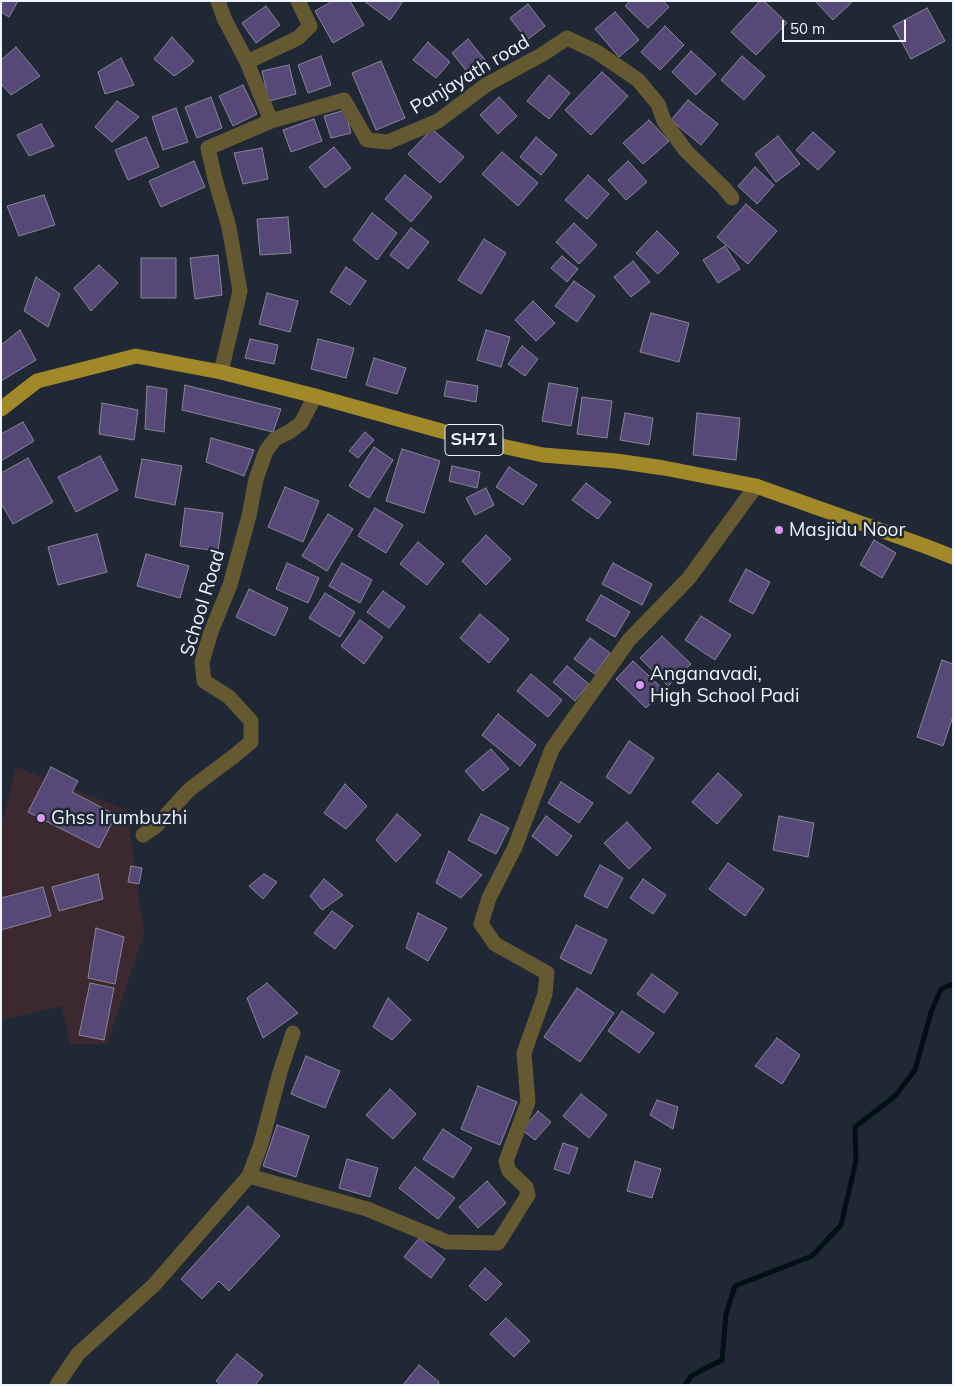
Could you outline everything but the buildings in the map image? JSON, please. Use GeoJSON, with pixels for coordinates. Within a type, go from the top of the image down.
{"type":"FeatureCollection","features":[{"type":"Feature","properties":{"kind":"main road","name":"SH71"},"geometry":{"type":"LineString","coordinates":[[1,409],[37,381],[136,356],[221,372],[474,440],[543,455],[616,461],[664,468],[756,486],[925,546],[953,558]]}},
{"type":"Feature","properties":{"kind":"street"},"geometry":{"type":"LineString","coordinates":[[218,1],[224,18],[247,62],[271,121]]}},
{"type":"Feature","properties":{"kind":"street"},"geometry":{"type":"LineString","coordinates":[[247,62],[298,38],[310,26],[298,1]]}},
{"type":"Feature","properties":{"kind":"street","name":"Panjayath road"},"geometry":{"type":"LineString","coordinates":[[221,372],[240,291],[229,227],[208,148],[271,121],[344,100],[367,140],[388,142],[438,121],[486,85],[543,54],[567,38],[597,52],[638,80],[658,104],[664,121],[686,150],[732,198]]}},
{"type":"Feature","properties":{"kind":"street","name":"School Road"},"geometry":{"type":"LineString","coordinates":[[143,834],[156,826],[190,789],[251,742],[251,721],[229,697],[204,681],[202,662],[211,632],[230,585],[249,516],[256,479],[266,450],[275,439],[301,423],[315,396]]}},
{"type":"Feature","properties":{"kind":"street"},"geometry":{"type":"LineString","coordinates":[[249,1176],[367,1209],[447,1242],[498,1243],[528,1195],[526,1187],[509,1171],[506,1161],[528,1102],[524,1053],[545,994],[548,973],[495,944],[481,924],[489,898],[515,848],[552,749],[629,640],[689,578],[756,486]]}},
{"type":"Feature","properties":{"kind":"street"},"geometry":{"type":"LineString","coordinates":[[56,1385],[78,1354],[154,1285],[249,1176],[261,1144],[280,1072],[293,1033]]}},
{"type":"Feature","properties":{"kind":"shaded area"},"geometry":{"type":"Polygon","coordinates":[[[16,767],[127,810],[144,934],[107,1044],[70,1044],[62,1006],[1,1020],[1,827],[16,767]]]}},
{"type":"Feature","properties":{"kind":"waterway"},"geometry":{"type":"LineString","coordinates":[[685,1385],[691,1376],[722,1360],[726,1314],[735,1286],[812,1256],[841,1225],[856,1161],[855,1127],[895,1096],[915,1070],[931,1012],[941,989],[953,984]]}},
{"type":"Feature","properties":{"kind":"place","name":"Masjidu Noor"},"geometry":{"type":"Point","coordinates":[779,530]}},
{"type":"Feature","properties":{"kind":"place","name":"Anganavadi, High School Padi"},"geometry":{"type":"Point","coordinates":[640,685]}},
{"type":"Feature","properties":{"kind":"place","name":"Ghss Irumbuzhi"},"geometry":{"type":"Point","coordinates":[41,818]}}]}
